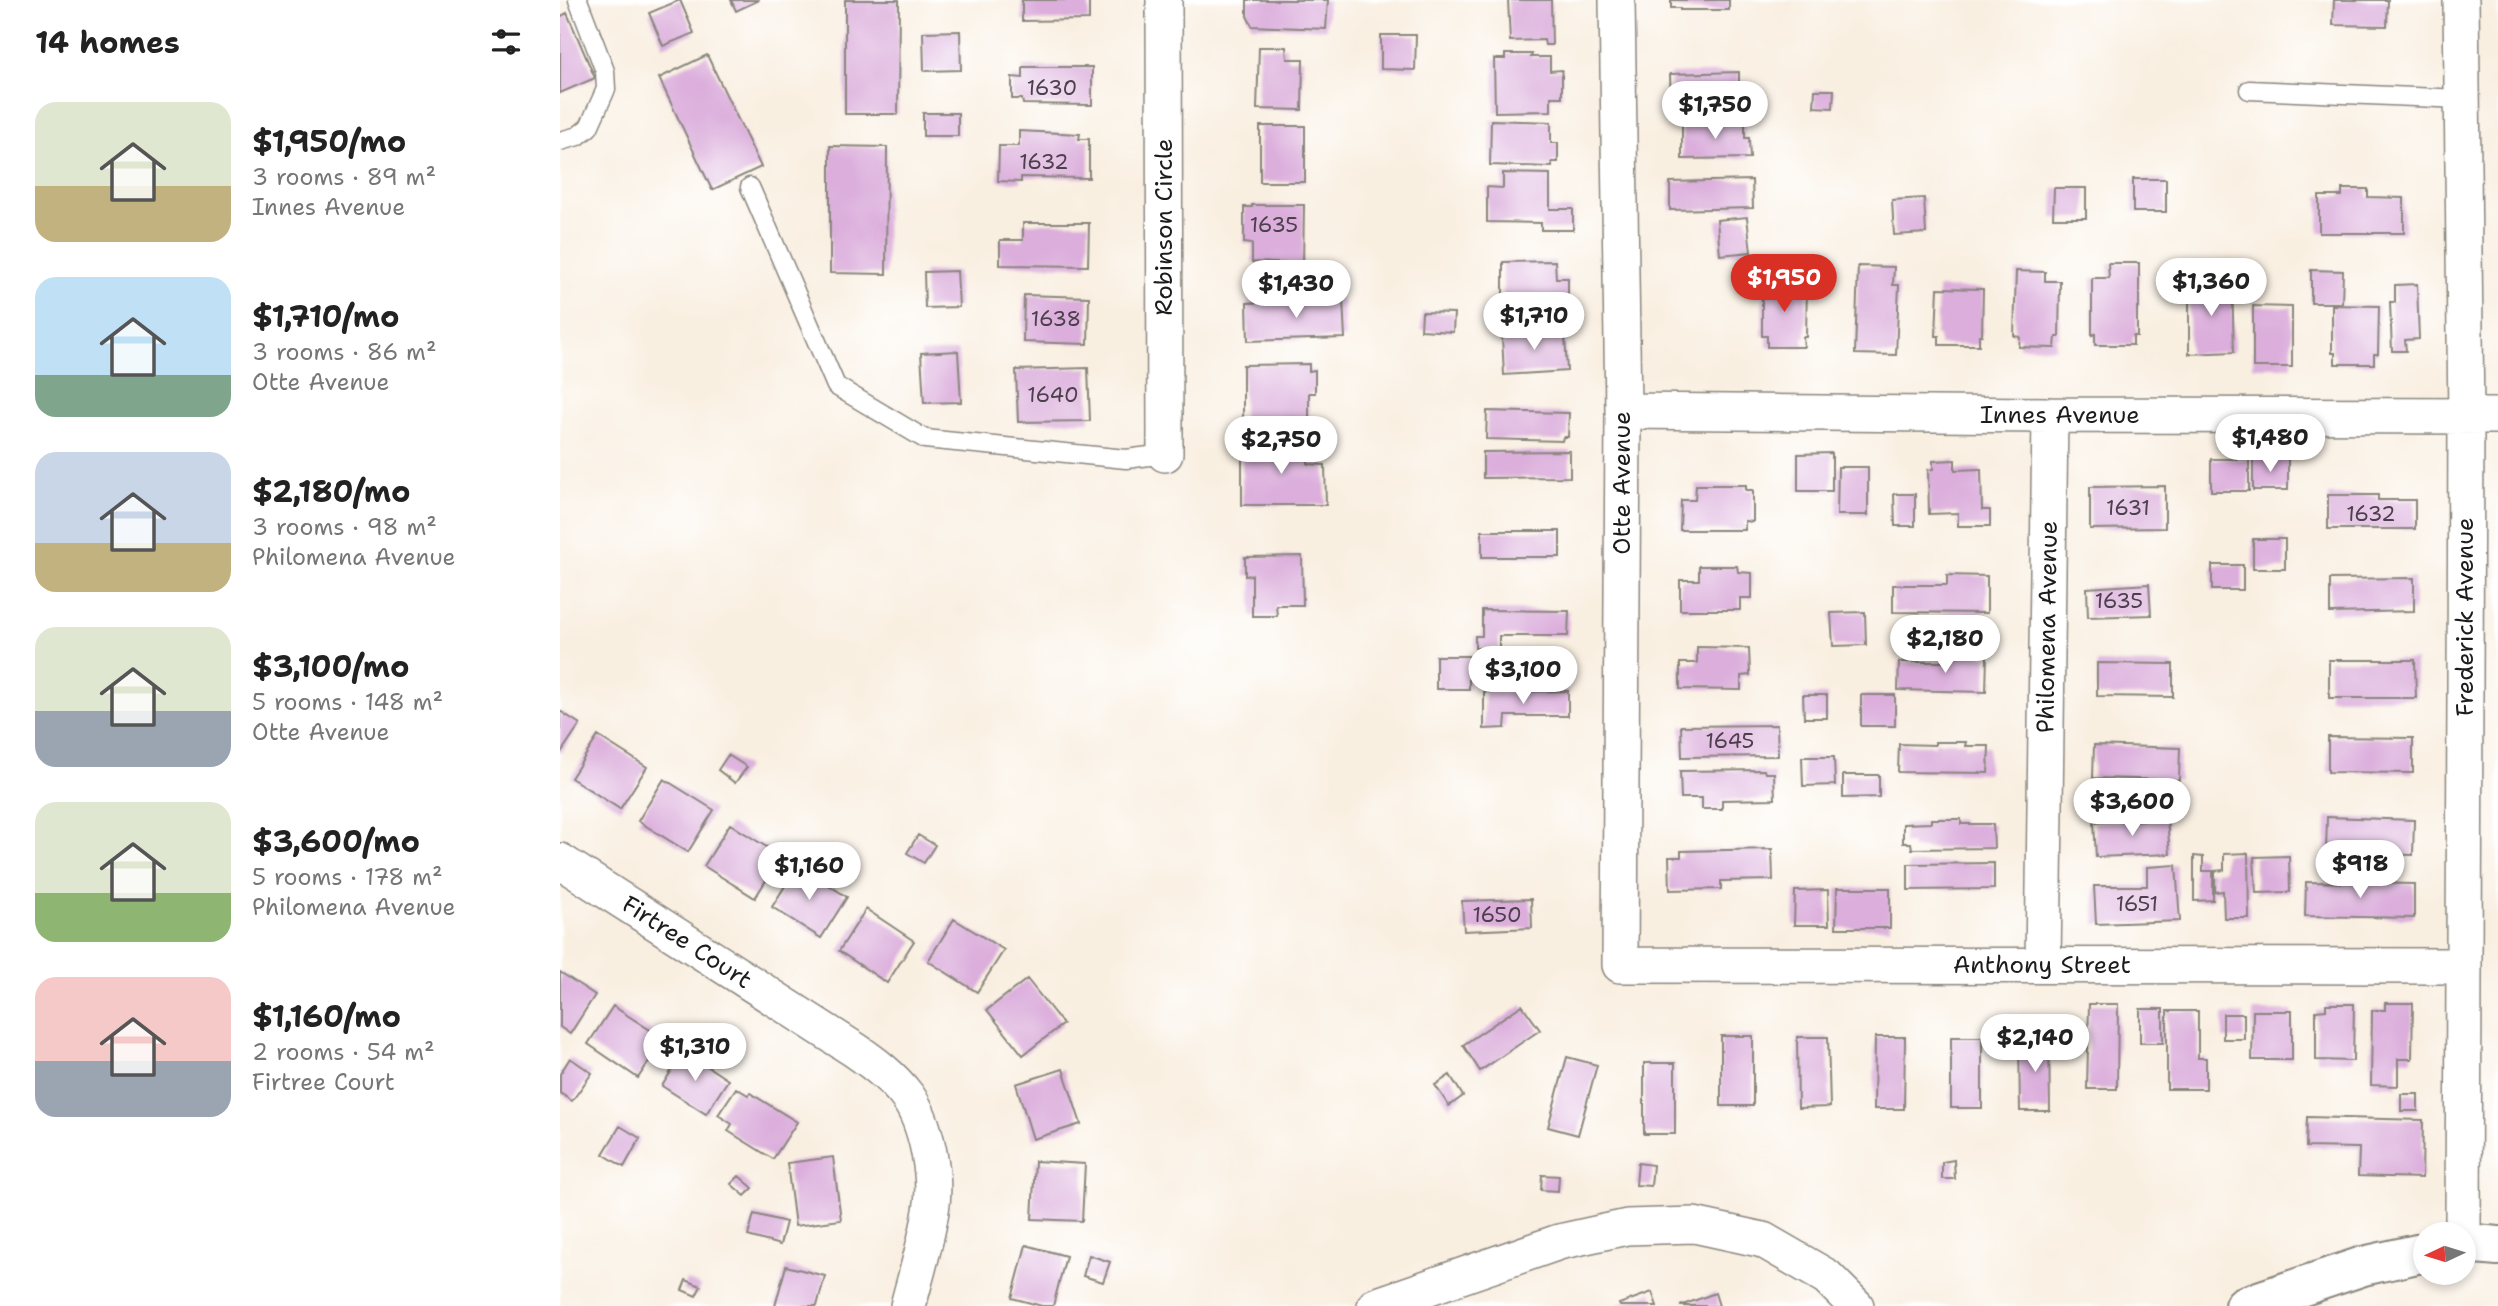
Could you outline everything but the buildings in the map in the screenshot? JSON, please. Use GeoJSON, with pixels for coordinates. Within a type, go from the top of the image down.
{"type":"FeatureCollection","features":[{"type":"Feature","properties":{"kind":"street","name":"Robinson Circle"},"geometry":{"type":"LineString","coordinates":[[1164,0],[1165,454]]}},
{"type":"Feature","properties":{"kind":"street","name":"Otte Avenue"},"geometry":{"type":"LineString","coordinates":[[1618,0],[1623,411],[1620,965]]}},
{"type":"Feature","properties":{"kind":"street","name":"Frederick Avenue"},"geometry":{"type":"LineString","coordinates":[[2461,0],[2462,99],[2482,416],[2464,966],[2463,1222]]}},
{"type":"Feature","properties":{"kind":"street","name":"Innes Avenue"},"geometry":{"type":"LineString","coordinates":[[1623,411],[2482,416]]}},
{"type":"Feature","properties":{"kind":"street","name":"Philomena Avenue"},"geometry":{"type":"LineString","coordinates":[[2043,965],[2050,415]]}},
{"type":"Feature","properties":{"kind":"street","name":"Firtree Court"},"geometry":{"type":"LineString","coordinates":[[560,861],[855,1050],[880,1068],[908,1097],[919,1116],[931,1161],[932,1209],[908,1306]]}},
{"type":"Feature","properties":{"kind":"street","name":"Anthony Street"},"geometry":{"type":"LineString","coordinates":[[1620,965],[2464,966]]}},
{"type":"Feature","properties":{"kind":"street"},"geometry":{"type":"LineString","coordinates":[[1375,1306],[1559,1242],[1627,1227],[1694,1225],[1763,1240],[1826,1277],[1856,1306]]}},
{"type":"Feature","properties":{"kind":"street"},"geometry":{"type":"LineString","coordinates":[[2476,1244],[2498,1245]]}},
{"type":"Feature","properties":{"kind":"street"},"geometry":{"type":"LineString","coordinates":[[2244,1306],[2363,1266],[2413,1255]]}},
{"type":"Feature","properties":{"kind":"lane"},"geometry":{"type":"LineString","coordinates":[[560,141],[578,136],[589,127],[606,89],[605,71],[578,0]]}},
{"type":"Feature","properties":{"kind":"lane"},"geometry":{"type":"LineString","coordinates":[[2249,90],[2462,99]]}},
{"type":"Feature","properties":{"kind":"lane"},"geometry":{"type":"LineString","coordinates":[[750,187],[836,386],[925,439],[1126,459],[1165,454]]}}]}
